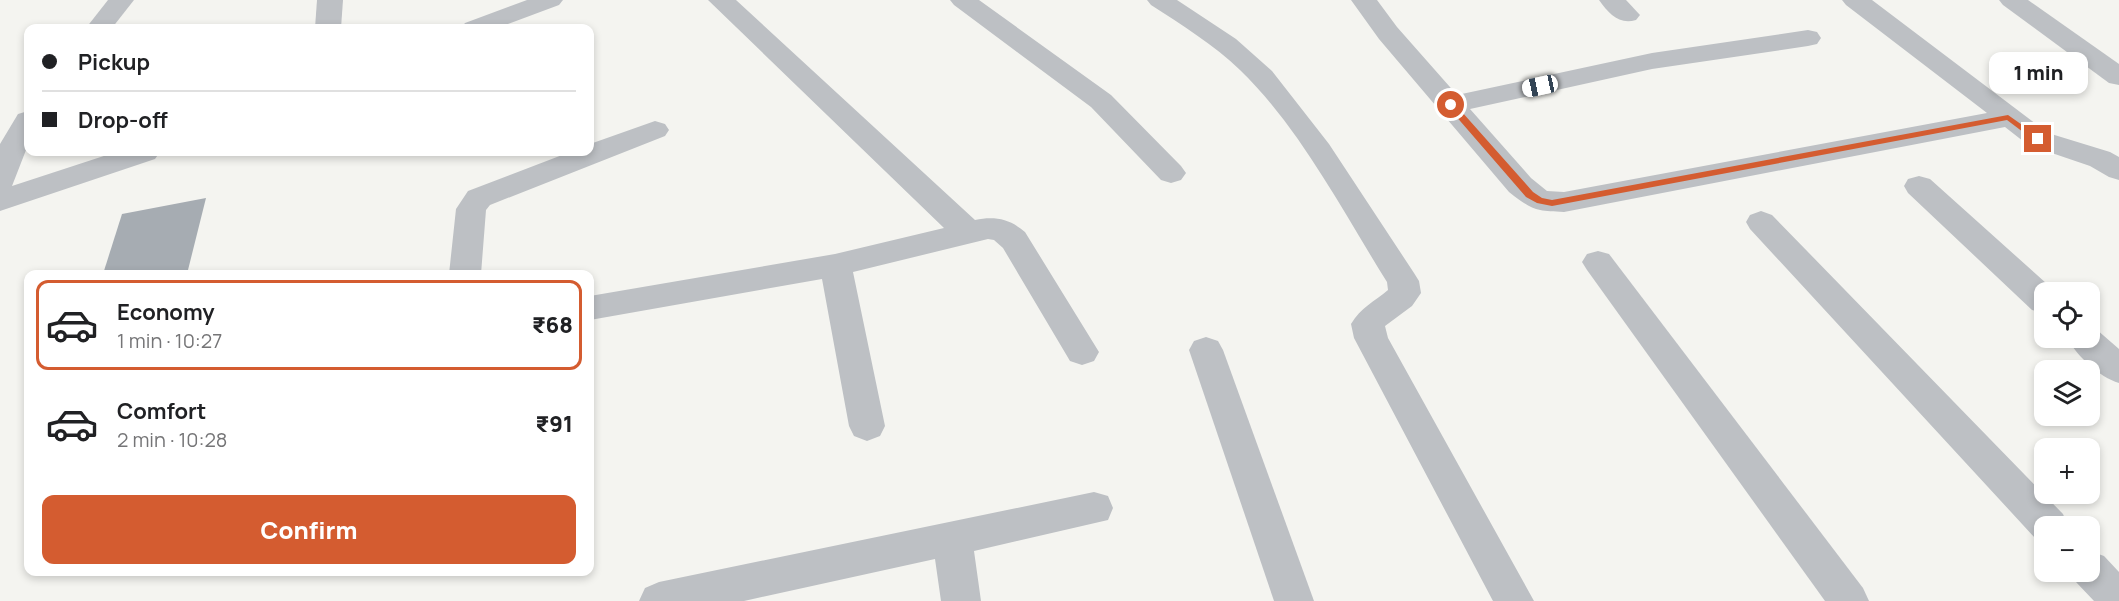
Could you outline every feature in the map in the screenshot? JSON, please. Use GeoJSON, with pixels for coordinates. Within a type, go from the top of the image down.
{"type":"FeatureCollection","features":[{"type":"Feature","properties":{"kind":"street"},"geometry":{"type":"LineString","coordinates":[[102,24],[121,0]]}},
{"type":"Feature","properties":{"kind":"street"},"geometry":{"type":"LineString","coordinates":[[328,24],[330,0]]}},
{"type":"Feature","properties":{"kind":"street"},"geometry":{"type":"LineString","coordinates":[[485,24],[549,0]]}},
{"type":"Feature","properties":{"kind":"street"},"geometry":{"type":"LineString","coordinates":[[721,0],[968,232]]}},
{"type":"Feature","properties":{"kind":"street"},"geometry":{"type":"LineString","coordinates":[[963,0],[1101,101],[1171,172]]}},
{"type":"Feature","properties":{"kind":"street"},"geometry":{"type":"LineString","coordinates":[[1160,0],[1228,46],[1261,76],[1300,124],[1403,281],[1405,293],[1398,302],[1375,314],[1368,324],[1371,338],[1514,601]]}},
{"type":"Feature","properties":{"kind":"street"},"geometry":{"type":"LineString","coordinates":[[1364,0],[1389,33],[1451,105],[1529,194],[1540,201],[1552,203],[2008,118]]}},
{"type":"Feature","properties":{"kind":"street"},"geometry":{"type":"LineString","coordinates":[[1855,0],[2038,139],[2100,159],[2119,170]]}},
{"type":"Feature","properties":{"kind":"street"},"geometry":{"type":"LineString","coordinates":[[2012,0],[2119,77]]}},
{"type":"Feature","properties":{"kind":"street"},"geometry":{"type":"LineString","coordinates":[[1451,105],[1652,61],[1808,38]]}},
{"type":"Feature","properties":{"kind":"street"},"geometry":{"type":"LineString","coordinates":[[0,181],[10,152],[24,127]]}},
{"type":"Feature","properties":{"kind":"street"},"geometry":{"type":"LineString","coordinates":[[594,153],[655,130]]}},
{"type":"Feature","properties":{"kind":"street"},"geometry":{"type":"LineString","coordinates":[[0,201],[133,156]]}},
{"type":"Feature","properties":{"kind":"street"},"geometry":{"type":"LineString","coordinates":[[465,270],[471,208],[479,198],[586,156]]}},
{"type":"Feature","properties":{"kind":"street"},"geometry":{"type":"LineString","coordinates":[[1919,186],[2034,292]]}},
{"type":"Feature","properties":{"kind":"street"},"geometry":{"type":"LineString","coordinates":[[1761,222],[2040,516]]}},
{"type":"Feature","properties":{"kind":"street"},"geometry":{"type":"LineString","coordinates":[[594,307],[835,265],[988,228],[1003,230],[1014,240],[1082,352]]}},
{"type":"Feature","properties":{"kind":"street"},"geometry":{"type":"LineString","coordinates":[[1598,262],[1849,601]]}},
{"type":"Feature","properties":{"kind":"street"},"geometry":{"type":"LineString","coordinates":[[835,265],[867,426]]}},
{"type":"Feature","properties":{"kind":"street"},"geometry":{"type":"LineString","coordinates":[[2095,348],[2119,370]]}},
{"type":"Feature","properties":{"kind":"street"},"geometry":{"type":"LineString","coordinates":[[1206,350],[1294,601]]}},
{"type":"Feature","properties":{"kind":"street"},"geometry":{"type":"LineString","coordinates":[[659,601],[1094,508]]}},
{"type":"Feature","properties":{"kind":"street"},"geometry":{"type":"LineString","coordinates":[[952,538],[961,601]]}},
{"type":"Feature","properties":{"kind":"street"},"geometry":{"type":"LineString","coordinates":[[2100,580],[2119,600]]}},
{"type":"Feature","properties":{"kind":"building"},"geometry":{"type":"Polygon","coordinates":[[[206,198],[188,270],[104,270],[122,214],[206,198]]]}},
{"type":"Feature","properties":{"kind":"route"},"geometry":{"type":"LineString","coordinates":[[1451,105],[1529,194],[1540,201],[1552,203],[2008,118],[2038,139]]}}]}
